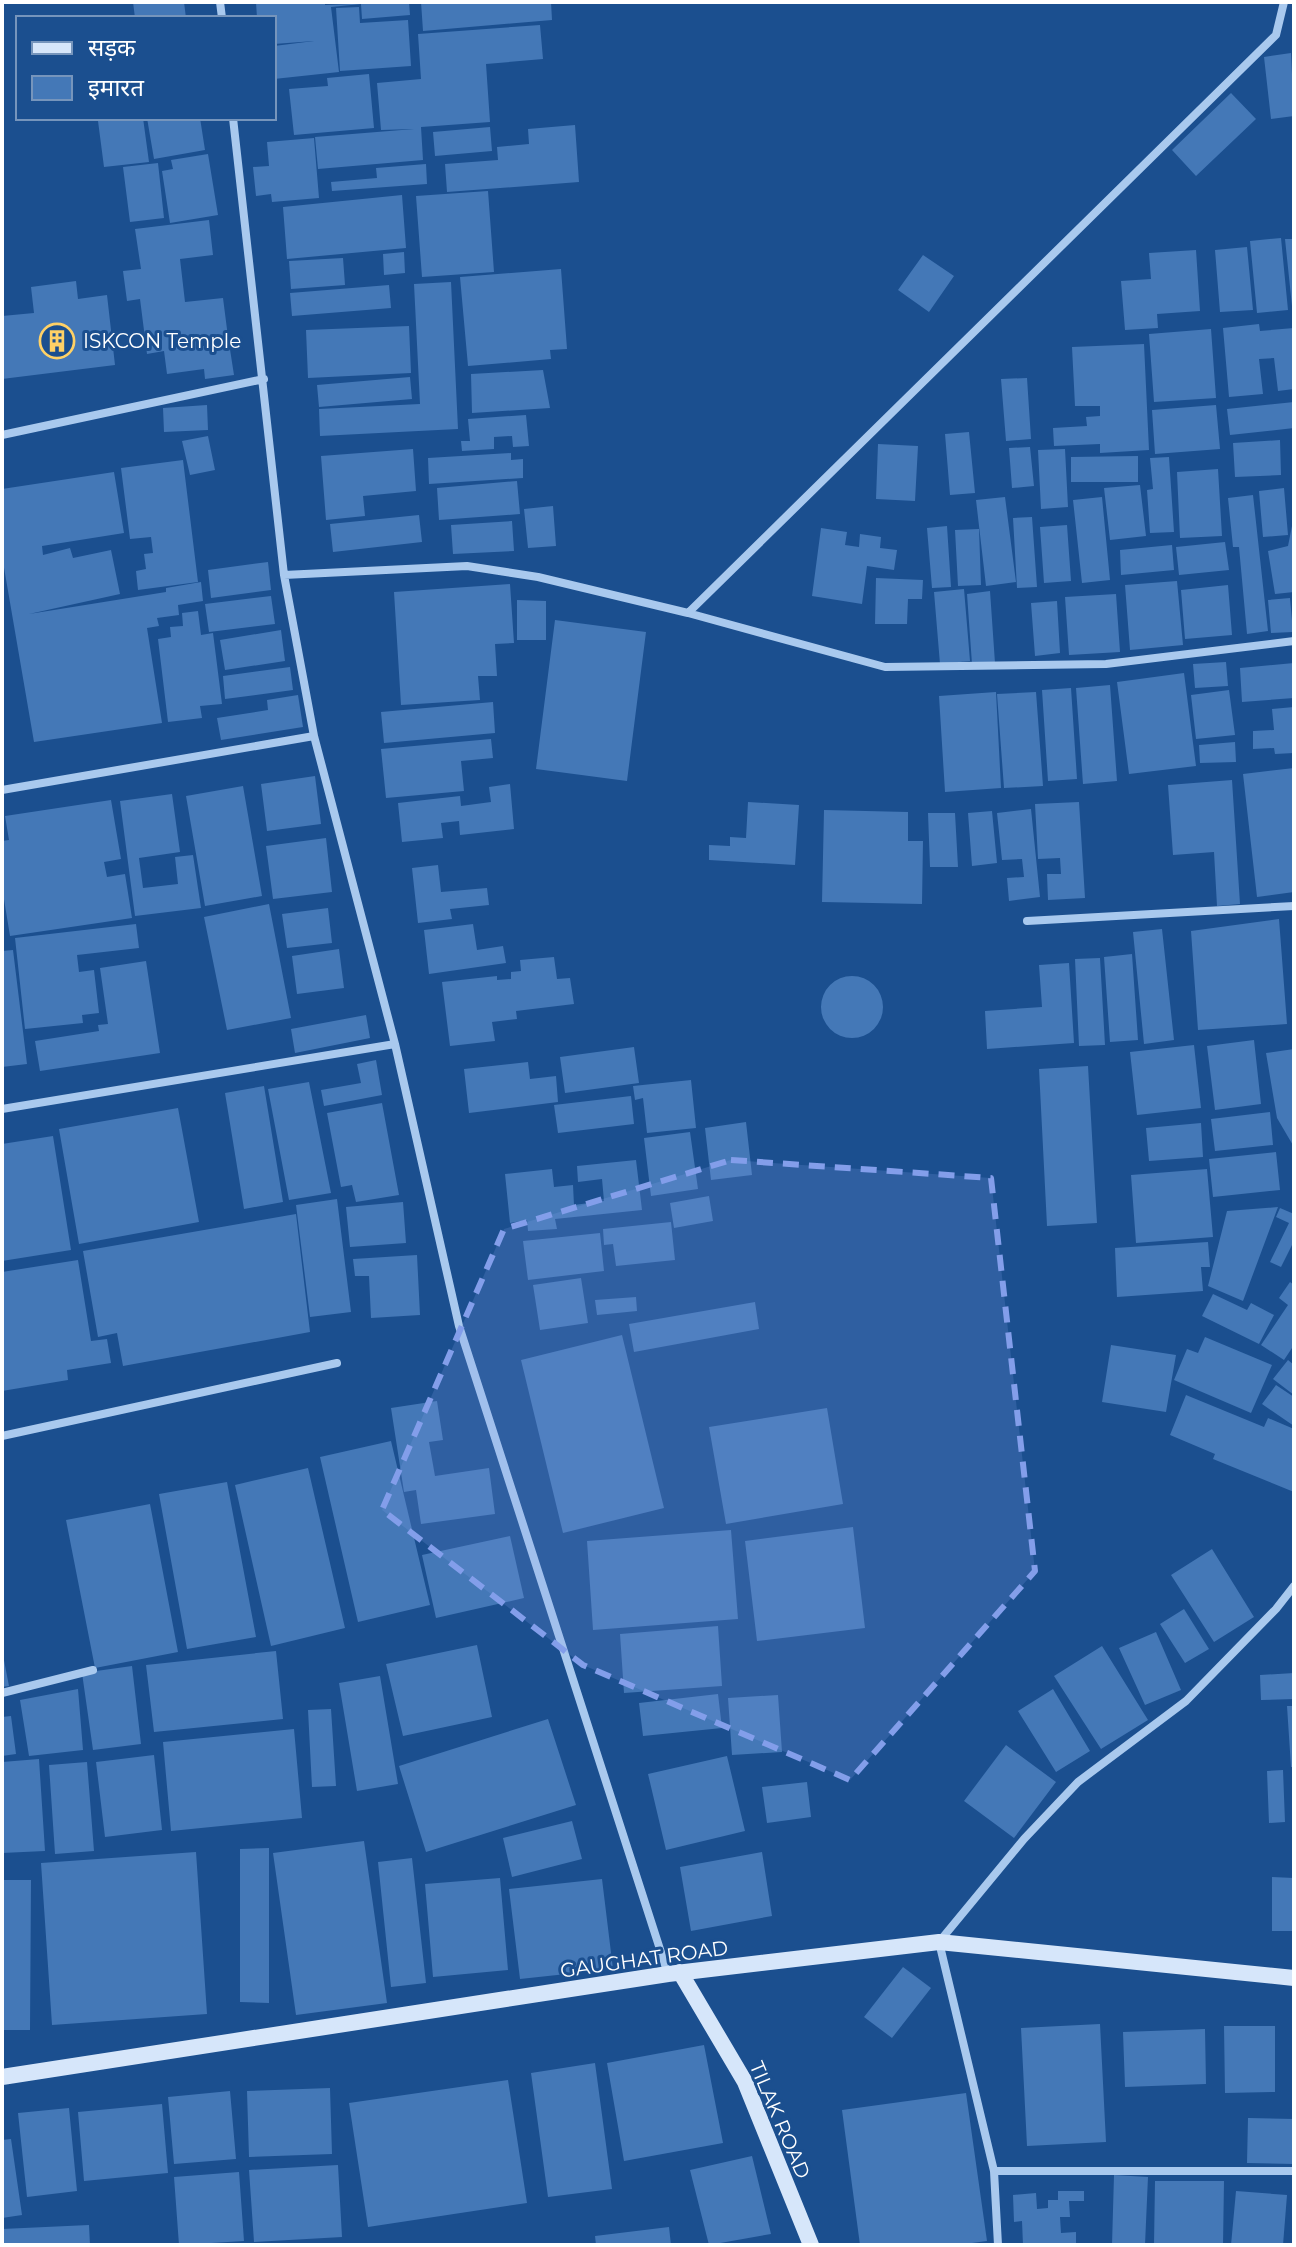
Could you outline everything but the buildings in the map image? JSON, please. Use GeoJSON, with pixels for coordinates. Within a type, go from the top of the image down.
{"type":"FeatureCollection","features":[{"type":"Feature","properties":{"kind":"main road","name":"GAUGHAT ROAD"},"geometry":{"type":"LineString","coordinates":[[2,2077],[674,1973],[939,1942],[1294,1978]]}},
{"type":"Feature","properties":{"kind":"main road","name":"TILAK ROAD"},"geometry":{"type":"LineString","coordinates":[[674,1973],[745,2082],[811,2245]]}},
{"type":"Feature","properties":{"kind":"street"},"geometry":{"type":"LineString","coordinates":[[688,613],[1276,35],[1284,2]]}},
{"type":"Feature","properties":{"kind":"street"},"geometry":{"type":"LineString","coordinates":[[233,120],[284,575],[314,736],[395,1044],[459,1326],[674,1973]]}},
{"type":"Feature","properties":{"kind":"street"},"geometry":{"type":"LineString","coordinates":[[2,435],[264,379]]}},
{"type":"Feature","properties":{"kind":"street"},"geometry":{"type":"LineString","coordinates":[[284,575],[467,566],[538,577],[688,613],[885,667],[1106,664],[1294,641]]}},
{"type":"Feature","properties":{"kind":"street"},"geometry":{"type":"LineString","coordinates":[[2,790],[314,736]]}},
{"type":"Feature","properties":{"kind":"street"},"geometry":{"type":"LineString","coordinates":[[1027,921],[1294,906]]}},
{"type":"Feature","properties":{"kind":"street"},"geometry":{"type":"LineString","coordinates":[[2,1109],[395,1044]]}},
{"type":"Feature","properties":{"kind":"street"},"geometry":{"type":"LineString","coordinates":[[2,1436],[337,1363]]}},
{"type":"Feature","properties":{"kind":"street"},"geometry":{"type":"LineString","coordinates":[[998,2245],[994,2171],[939,1942],[1024,1839],[1078,1782],[1186,1701],[1276,1609],[1294,1586]]}},
{"type":"Feature","properties":{"kind":"street"},"geometry":{"type":"LineString","coordinates":[[2,1693],[93,1670]]}},
{"type":"Feature","properties":{"kind":"street"},"geometry":{"type":"LineString","coordinates":[[994,2171],[1294,2171]]}},
{"type":"Feature","properties":{"kind":"highlighted area"},"geometry":{"type":"Polygon","coordinates":[[[731,1160],[991,1178],[1035,1571],[850,1780],[583,1665],[382,1510],[504,1229],[731,1160]]]}},
{"type":"Feature","properties":{"kind":"place","name":"ISKCON Temple"},"geometry":{"type":"Point","coordinates":[57,341]}}]}
